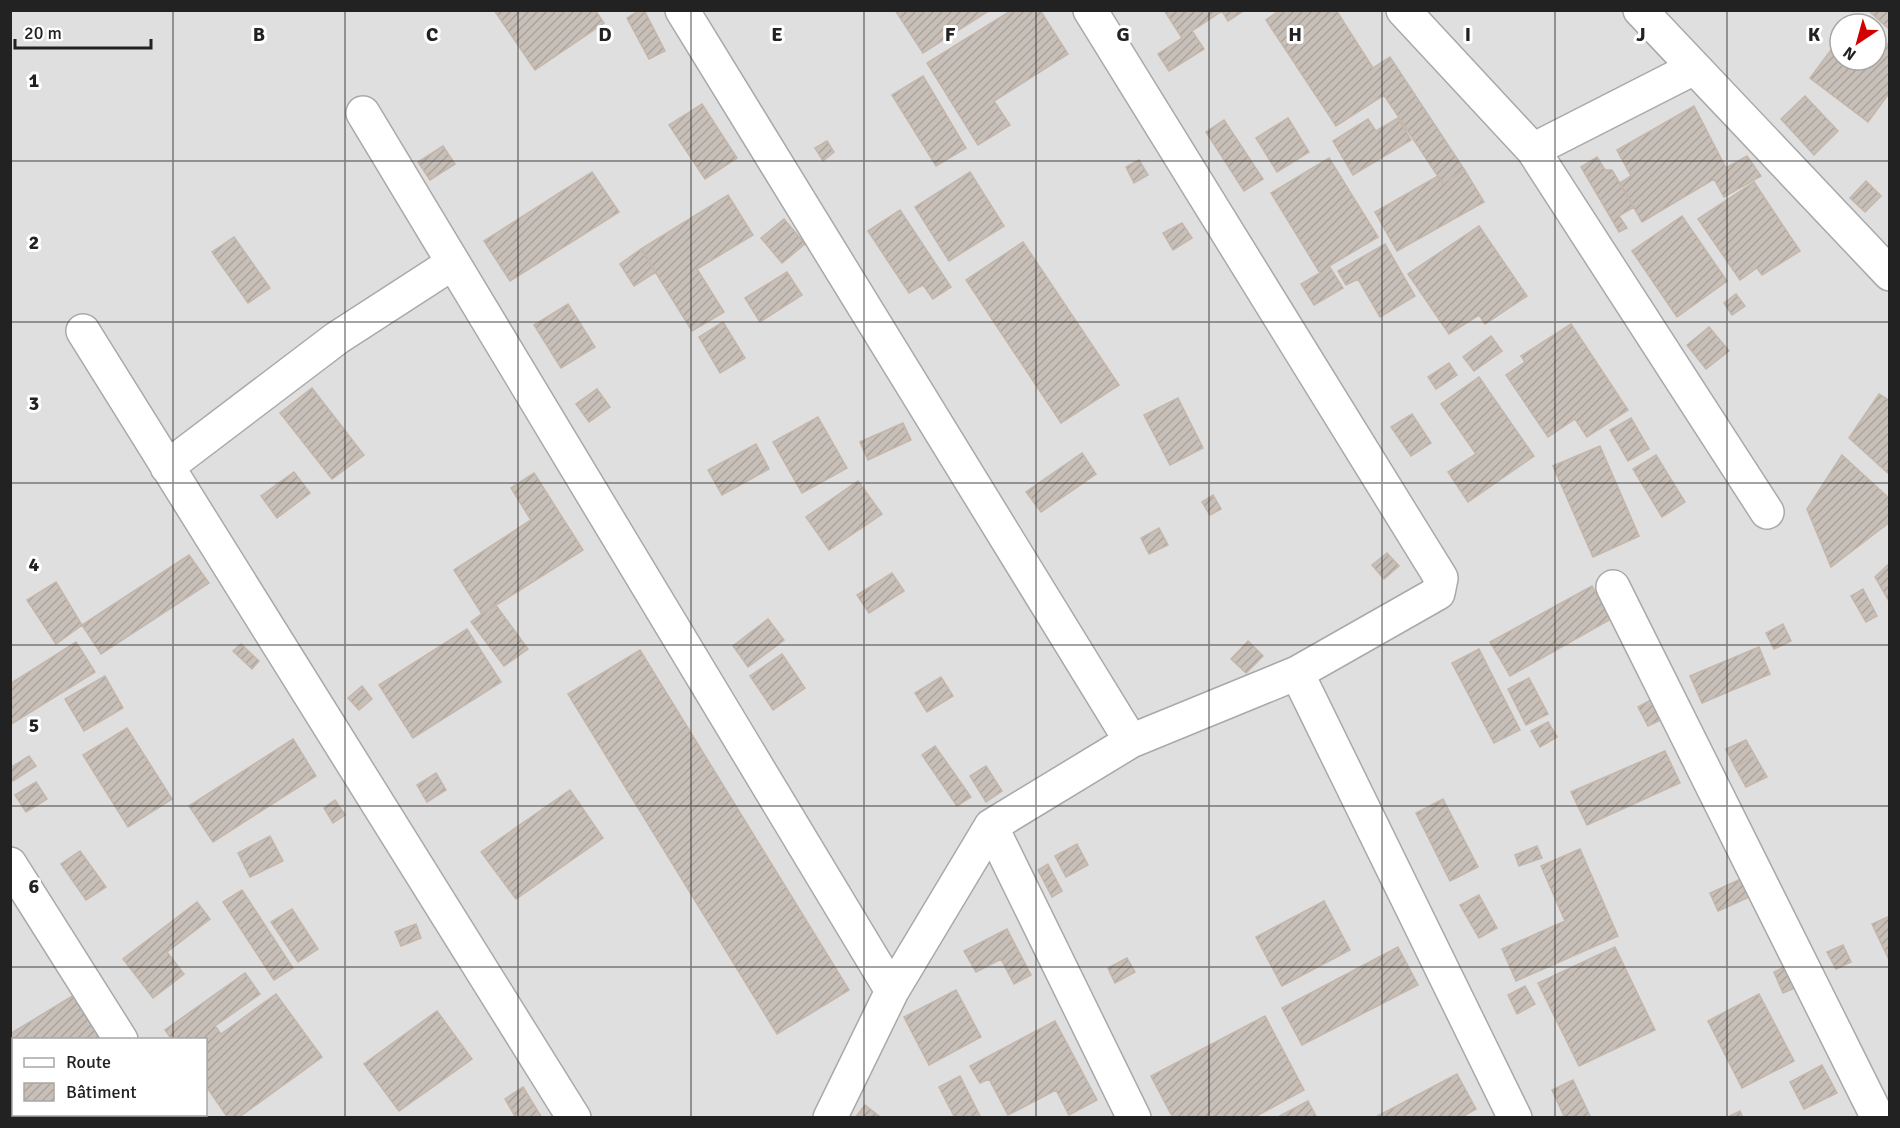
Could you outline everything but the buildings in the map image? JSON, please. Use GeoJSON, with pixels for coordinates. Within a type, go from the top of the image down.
{"type":"FeatureCollection","features":[{"type":"Feature","properties":{"kind":"street"},"geometry":{"type":"LineString","coordinates":[[681,10],[1131,741]]}},
{"type":"Feature","properties":{"kind":"street"},"geometry":{"type":"LineString","coordinates":[[830,1118],[892,991],[991,826],[1131,741],[1297,673],[1438,593],[1441,578],[1090,10]]}},
{"type":"Feature","properties":{"kind":"street"},"geometry":{"type":"LineString","coordinates":[[1403,10],[1533,150],[1767,512]]}},
{"type":"Feature","properties":{"kind":"street"},"geometry":{"type":"LineString","coordinates":[[1640,10],[1890,274]]}},
{"type":"Feature","properties":{"kind":"street"},"geometry":{"type":"LineString","coordinates":[[1533,150],[1694,68]]}},
{"type":"Feature","properties":{"kind":"street"},"geometry":{"type":"LineString","coordinates":[[363,113],[892,991]]}},
{"type":"Feature","properties":{"kind":"street"},"geometry":{"type":"LineString","coordinates":[[167,467],[337,338],[453,263]]}},
{"type":"Feature","properties":{"kind":"street"},"geometry":{"type":"LineString","coordinates":[[82,331],[574,1118]]}},
{"type":"Feature","properties":{"kind":"street"},"geometry":{"type":"LineString","coordinates":[[1613,587],[1878,1118]]}},
{"type":"Feature","properties":{"kind":"street"},"geometry":{"type":"LineString","coordinates":[[1297,673],[1515,1118]]}},
{"type":"Feature","properties":{"kind":"street"},"geometry":{"type":"LineString","coordinates":[[991,826],[1134,1118]]}},
{"type":"Feature","properties":{"kind":"street"},"geometry":{"type":"LineString","coordinates":[[10,864],[120,1038]]}},
{"type":"Feature","properties":{"kind":"shaded area"},"geometry":{"type":"Polygon","coordinates":[[[11,11],[1889,11],[1889,1117],[11,1117],[11,11]]]}}]}
